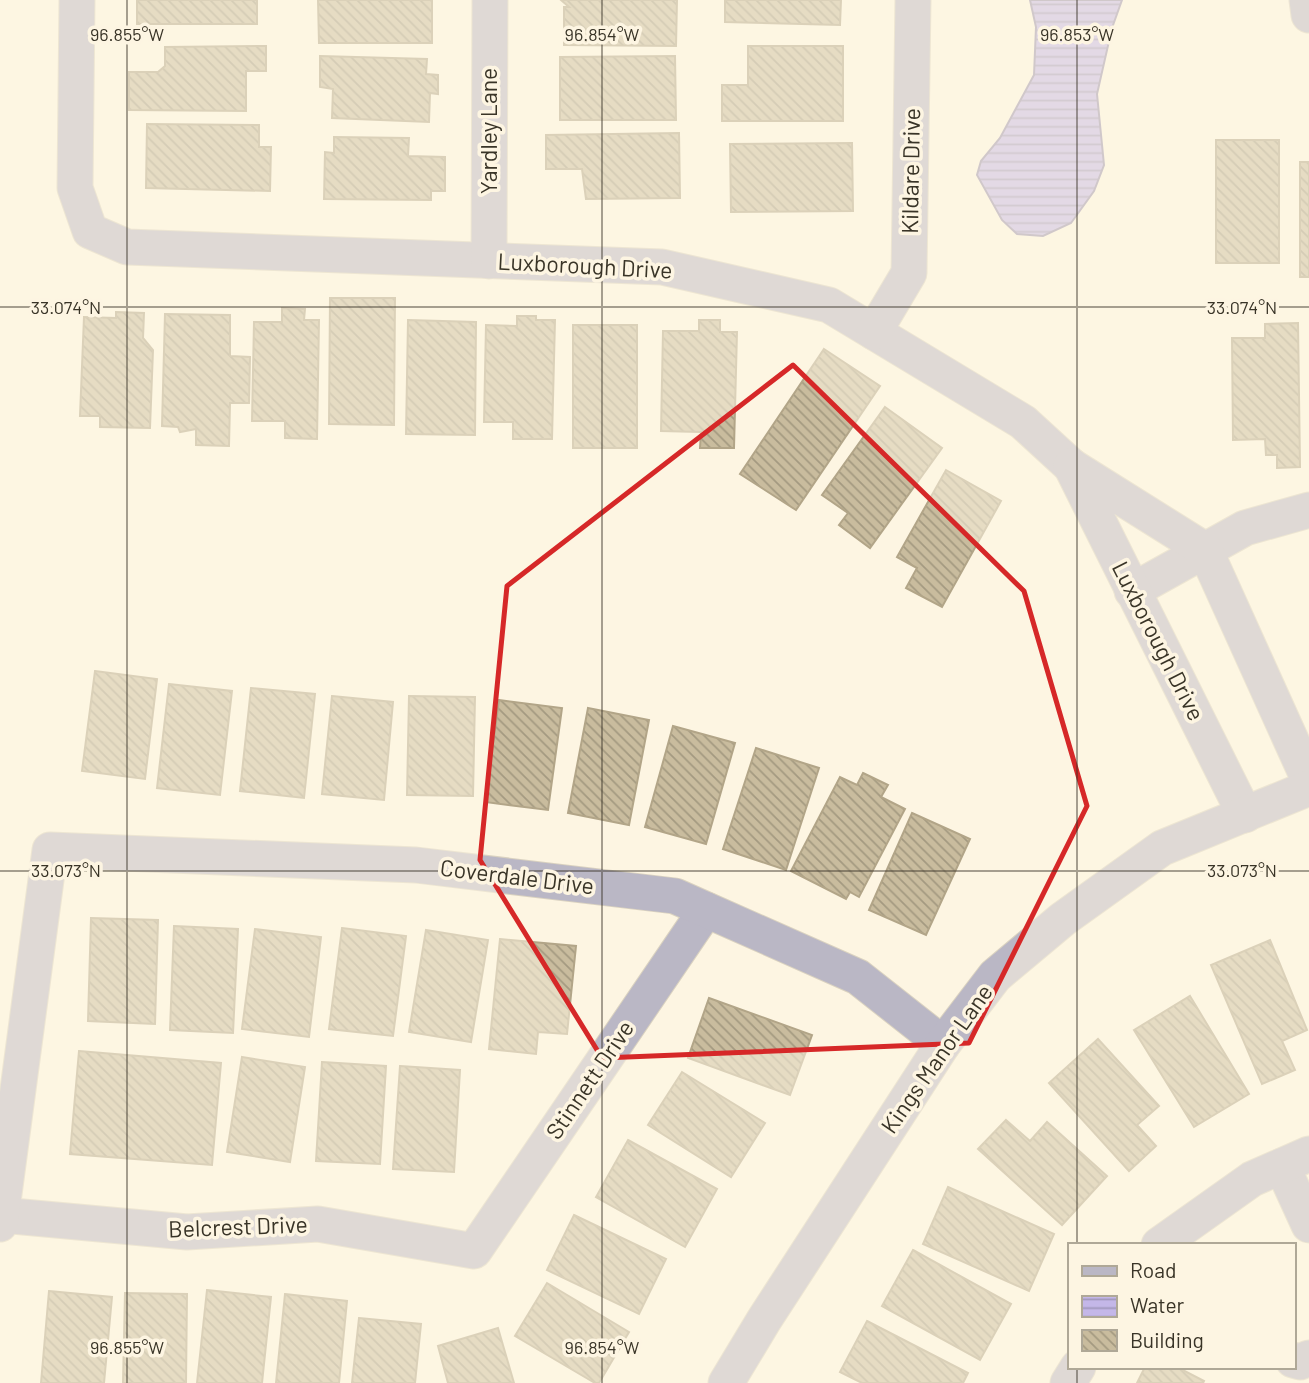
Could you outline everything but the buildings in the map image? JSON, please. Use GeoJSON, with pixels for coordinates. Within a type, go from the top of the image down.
{"type":"FeatureCollection","features":[{"type":"Feature","properties":{"kind":"street","name":"Luxborough Drive"},"geometry":{"type":"LineString","coordinates":[[77,0],[75,188],[90,231],[127,247],[662,267],[829,305],[1023,422],[1071,466],[1205,550]]}},
{"type":"Feature","properties":{"kind":"street","name":"Yardley Lane"},"geometry":{"type":"LineString","coordinates":[[489,261],[490,0]]}},
{"type":"Feature","properties":{"kind":"street","name":"Kildare Drive"},"geometry":{"type":"LineString","coordinates":[[874,332],[909,273],[913,0]]}},
{"type":"Feature","properties":{"kind":"street"},"geometry":{"type":"LineString","coordinates":[[1307,0],[1309,15]]}},
{"type":"Feature","properties":{"kind":"street","name":"Luxborough Drive"},"geometry":{"type":"LineString","coordinates":[[1071,466],[1245,815]]}},
{"type":"Feature","properties":{"kind":"street"},"geometry":{"type":"LineString","coordinates":[[1132,590],[1245,528],[1309,510]]}},
{"type":"Feature","properties":{"kind":"street"},"geometry":{"type":"LineString","coordinates":[[1205,550],[1309,780]]}},
{"type":"Feature","properties":{"kind":"street","name":"Kings Manor Lane"},"geometry":{"type":"LineString","coordinates":[[726,1383],[943,1044],[995,976],[1063,919],[1162,848],[1309,788]]}},
{"type":"Feature","properties":{"kind":"street","name":"Coverdale Drive"},"geometry":{"type":"LineString","coordinates":[[1,1220],[50,850],[416,865],[675,896],[858,977],[943,1044]]}},
{"type":"Feature","properties":{"kind":"street","name":"Stinnett Drive"},"geometry":{"type":"LineString","coordinates":[[474,1251],[706,910]]}},
{"type":"Feature","properties":{"kind":"street"},"geometry":{"type":"LineString","coordinates":[[1162,1243],[1252,1179],[1295,1160],[1309,1225]]}},
{"type":"Feature","properties":{"kind":"street","name":"Belcrest Drive"},"geometry":{"type":"LineString","coordinates":[[1,1220],[187,1232],[318,1224],[474,1251]]}},
{"type":"Feature","properties":{"kind":"highlighted area"},"geometry":{"type":"Polygon","coordinates":[[[793,365],[1024,591],[1087,806],[969,1043],[602,1058],[480,860],[507,586],[793,365]]]}},
{"type":"Feature","properties":{"kind":"water"},"geometry":{"type":"Polygon","coordinates":[[[1030,0],[1122,0],[1112,28],[1097,94],[1104,165],[1094,191],[1071,223],[1043,236],[1017,234],[1002,220],[977,175],[981,161],[1000,138],[1034,75],[1036,27],[1030,0]]]}}]}
